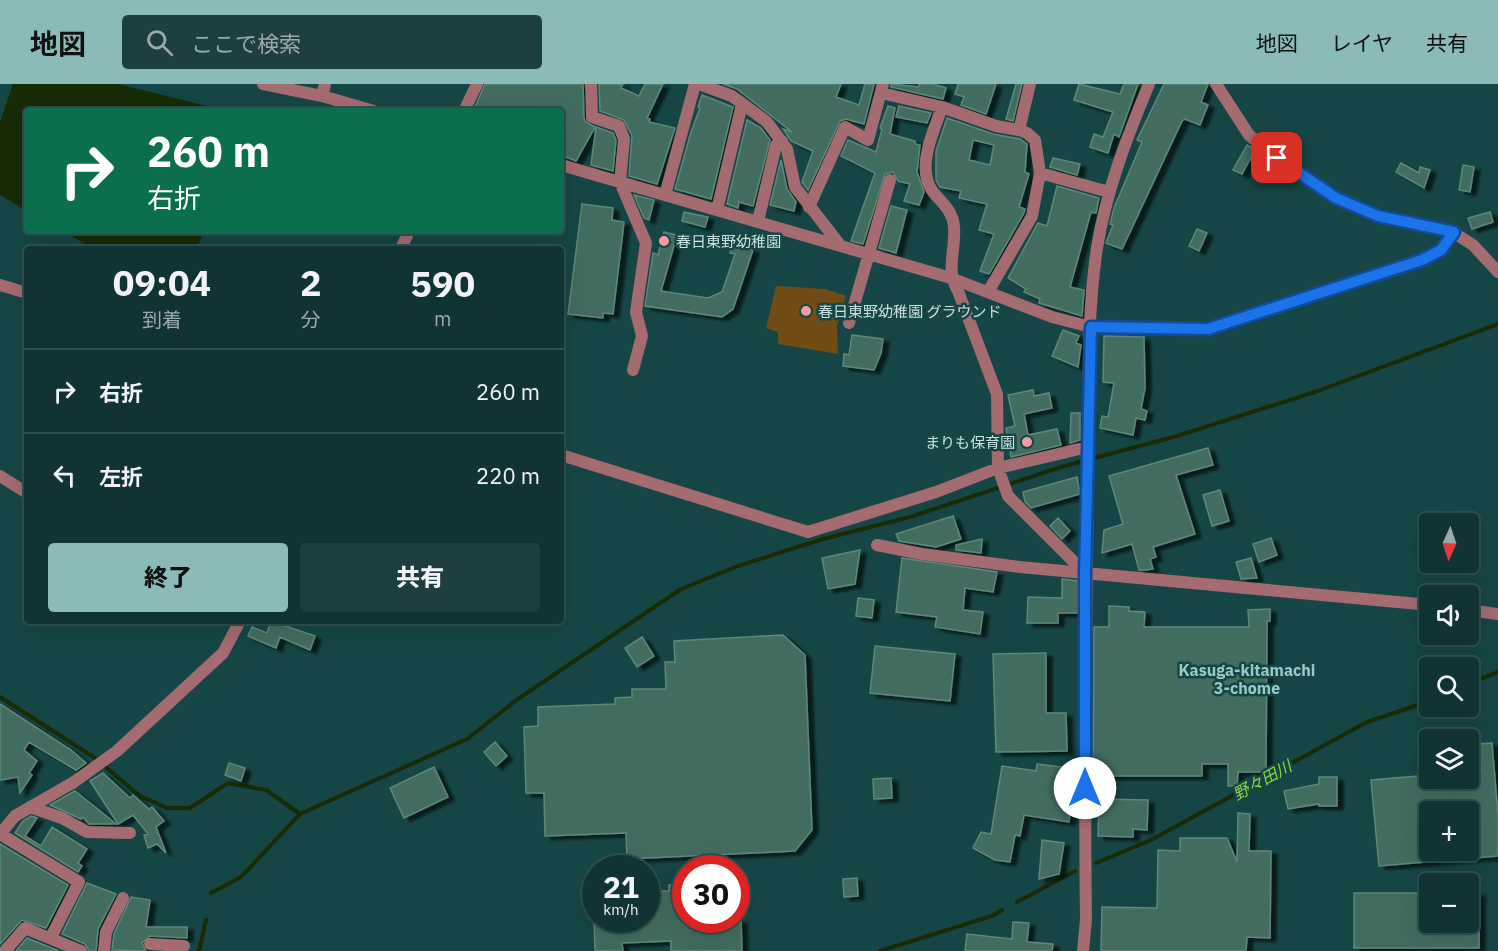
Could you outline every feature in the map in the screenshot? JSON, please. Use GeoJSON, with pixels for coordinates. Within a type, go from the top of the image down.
{"type":"FeatureCollection","features":[{"type":"Feature","properties":{"kind":"street"},"geometry":{"type":"LineString","coordinates":[[263,84],[323,90],[367,108]]}},
{"type":"Feature","properties":{"kind":"street"},"geometry":{"type":"LineString","coordinates":[[465,108],[477,84]]}},
{"type":"Feature","properties":{"kind":"street"},"geometry":{"type":"LineString","coordinates":[[591,84],[592,117],[619,126],[624,139],[620,182],[646,243],[636,312],[642,336],[633,370]]}},
{"type":"Feature","properties":{"kind":"street"},"geometry":{"type":"LineString","coordinates":[[665,195],[697,84],[732,96],[767,122],[787,149],[795,187],[840,245]]}},
{"type":"Feature","properties":{"kind":"street"},"geometry":{"type":"LineString","coordinates":[[1019,130],[1030,84]]}},
{"type":"Feature","properties":{"kind":"street"},"geometry":{"type":"LineString","coordinates":[[1083,951],[1086,920],[1085,573],[1091,327],[1097,249],[1109,192],[1124,145],[1149,84]]}},
{"type":"Feature","properties":{"kind":"street"},"geometry":{"type":"LineString","coordinates":[[1216,84],[1250,135],[1277,158],[1336,198],[1378,216],[1454,232],[1473,245],[1498,272]]}},
{"type":"Feature","properties":{"kind":"street"},"geometry":{"type":"LineString","coordinates":[[809,207],[845,127],[867,140],[882,89],[942,106],[996,126],[1027,133],[1035,140],[1040,173],[1032,216],[988,292]]}},
{"type":"Feature","properties":{"kind":"street"},"geometry":{"type":"LineString","coordinates":[[717,210],[742,104]]}},
{"type":"Feature","properties":{"kind":"street"},"geometry":{"type":"LineString","coordinates":[[942,106],[925,161],[931,189],[949,208],[954,226],[951,278],[997,394],[999,471],[1007,493],[1085,573]]}},
{"type":"Feature","properties":{"kind":"street"},"geometry":{"type":"LineString","coordinates":[[758,221],[776,145],[782,141]]}},
{"type":"Feature","properties":{"kind":"street"},"geometry":{"type":"LineString","coordinates":[[564,166],[951,278],[1052,317],[1091,327],[1208,329],[1422,260],[1441,250],[1454,232]]}},
{"type":"Feature","properties":{"kind":"street"},"geometry":{"type":"LineString","coordinates":[[1040,173],[1109,192]]}},
{"type":"Feature","properties":{"kind":"street"},"geometry":{"type":"LineString","coordinates":[[849,323],[890,180]]}},
{"type":"Feature","properties":{"kind":"street"},"geometry":{"type":"LineString","coordinates":[[0,285],[24,292]]}},
{"type":"Feature","properties":{"kind":"street"},"geometry":{"type":"LineString","coordinates":[[564,456],[808,532],[999,471],[1088,449]]}},
{"type":"Feature","properties":{"kind":"street"},"geometry":{"type":"LineString","coordinates":[[0,477],[24,492]]}},
{"type":"Feature","properties":{"kind":"street"},"geometry":{"type":"LineString","coordinates":[[877,545],[999,564],[1419,604]]}},
{"type":"Feature","properties":{"kind":"street"},"geometry":{"type":"LineString","coordinates":[[1479,611],[1498,614]]}},
{"type":"Feature","properties":{"kind":"street"},"geometry":{"type":"LineString","coordinates":[[51,937],[79,882],[0,834],[15,816],[107,758],[223,653],[238,624]]}},
{"type":"Feature","properties":{"kind":"street"},"geometry":{"type":"LineString","coordinates":[[30,807],[62,818],[87,832],[130,833]]}},
{"type":"Feature","properties":{"kind":"street"},"geometry":{"type":"LineString","coordinates":[[104,951],[106,932],[123,898]]}},
{"type":"Feature","properties":{"kind":"street"},"geometry":{"type":"LineString","coordinates":[[5,951],[25,928],[81,951]]}},
{"type":"Feature","properties":{"kind":"street"},"geometry":{"type":"LineString","coordinates":[[151,930],[150,947],[184,946]]}},
{"type":"Feature","properties":{"kind":"shaded area"},"geometry":{"type":"Polygon","coordinates":[[[13,84],[118,84],[215,108],[24,108],[24,209],[0,195],[0,122],[13,84]]]}},
{"type":"Feature","properties":{"kind":"shaded area"},"geometry":{"type":"Polygon","coordinates":[[[68,234],[204,234],[198,246],[89,246],[68,234]]]}},
{"type":"Feature","properties":{"kind":"shaded area","name":"春日東野幼稚園 グラウンド"},"geometry":{"type":"Polygon","coordinates":[[[776,286],[825,289],[846,296],[837,326],[838,354],[778,344],[778,332],[766,328],[776,286]]]}},
{"type":"Feature","properties":{"kind":"building"},"geometry":{"type":"Polygon","coordinates":[[[485,84],[583,84],[584,118],[586,122],[595,127],[576,161],[564,156],[564,108],[475,107],[485,84]]]}},
{"type":"Feature","properties":{"kind":"building"},"geometry":{"type":"Polygon","coordinates":[[[599,84],[623,84],[621,88],[639,96],[645,84],[663,84],[647,118],[650,119],[649,122],[675,128],[657,184],[629,176],[632,136],[624,120],[600,111],[599,84]]]}},
{"type":"Feature","properties":{"kind":"building"},"geometry":{"type":"Polygon","coordinates":[[[723,84],[841,84],[836,97],[859,105],[865,84],[874,84],[864,124],[846,119],[840,121],[808,190],[802,182],[813,151],[791,141],[783,129],[792,132],[737,89],[723,84]]]}},
{"type":"Feature","properties":{"kind":"building"},"geometry":{"type":"Polygon","coordinates":[[[891,84],[919,87],[919,84],[933,84],[946,88],[943,99],[891,87],[891,84]]]}},
{"type":"Feature","properties":{"kind":"building"},"geometry":{"type":"Polygon","coordinates":[[[958,84],[996,84],[986,114],[961,105],[964,97],[955,94],[958,84]]]}},
{"type":"Feature","properties":{"kind":"building"},"geometry":{"type":"Polygon","coordinates":[[[1016,84],[1022,84],[1013,121],[1006,119],[1016,84]]]}},
{"type":"Feature","properties":{"kind":"building"},"geometry":{"type":"Polygon","coordinates":[[[1079,84],[1120,94],[1124,84],[1138,84],[1119,137],[1114,134],[1108,153],[1090,147],[1094,134],[1103,137],[1113,112],[1074,100],[1079,84]]]}},
{"type":"Feature","properties":{"kind":"building"},"geometry":{"type":"Polygon","coordinates":[[[1164,84],[1208,84],[1201,102],[1208,105],[1200,125],[1185,119],[1182,121],[1122,249],[1106,243],[1113,225],[1110,224],[1114,208],[1142,142],[1137,140],[1164,84]]]}},
{"type":"Feature","properties":{"kind":"building"},"geometry":{"type":"Polygon","coordinates":[[[702,95],[733,107],[711,199],[675,189],[702,95]]]}},
{"type":"Feature","properties":{"kind":"building"},"geometry":{"type":"Polygon","coordinates":[[[888,106],[895,108],[890,134],[915,141],[915,144],[920,145],[917,172],[924,192],[919,205],[904,201],[910,184],[898,181],[893,172],[885,174],[863,244],[851,241],[875,173],[841,156],[848,140],[876,152],[882,129],[880,128],[888,106]]]}},
{"type":"Feature","properties":{"kind":"building"},"geometry":{"type":"Polygon","coordinates":[[[899,106],[931,113],[927,123],[896,117],[899,106]]]}},
{"type":"Feature","properties":{"kind":"building"},"geometry":{"type":"Polygon","coordinates":[[[947,118],[993,134],[1020,139],[1027,144],[1025,172],[1029,174],[1019,207],[1025,209],[1024,213],[989,274],[980,271],[994,234],[979,230],[987,204],[959,198],[961,191],[940,187],[936,180],[936,151],[947,118]],[[973,140],[969,160],[990,165],[994,145],[973,140]]]}},
{"type":"Feature","properties":{"kind":"building"},"geometry":{"type":"Polygon","coordinates":[[[747,120],[761,128],[770,140],[753,206],[739,202],[738,208],[727,204],[747,120]]]}},
{"type":"Feature","properties":{"kind":"building"},"geometry":{"type":"Polygon","coordinates":[[[596,127],[613,133],[616,140],[613,171],[591,165],[596,127]]]}},
{"type":"Feature","properties":{"kind":"building"},"geometry":{"type":"Polygon","coordinates":[[[1247,145],[1255,150],[1242,174],[1233,170],[1247,145]]]}},
{"type":"Feature","properties":{"kind":"building"},"geometry":{"type":"Polygon","coordinates":[[[1053,158],[1080,164],[1077,175],[1050,167],[1053,158]]]}},
{"type":"Feature","properties":{"kind":"building"},"geometry":{"type":"Polygon","coordinates":[[[781,160],[787,189],[796,202],[794,211],[770,205],[781,160]]]}},
{"type":"Feature","properties":{"kind":"building"},"geometry":{"type":"Polygon","coordinates":[[[1401,163],[1419,173],[1420,167],[1430,170],[1424,188],[1396,172],[1401,163]]]}},
{"type":"Feature","properties":{"kind":"building"},"geometry":{"type":"Polygon","coordinates":[[[1463,165],[1474,167],[1470,192],[1459,190],[1463,165]]]}},
{"type":"Feature","properties":{"kind":"building"},"geometry":{"type":"Polygon","coordinates":[[[1057,186],[1099,198],[1096,213],[1091,212],[1070,287],[1084,290],[1082,316],[1039,303],[1040,299],[1024,292],[1026,289],[1008,278],[1038,223],[1047,226],[1057,186]]]}},
{"type":"Feature","properties":{"kind":"building"},"geometry":{"type":"Polygon","coordinates":[[[634,195],[654,200],[649,220],[644,218],[634,195]]]}},
{"type":"Feature","properties":{"kind":"building"},"geometry":{"type":"Polygon","coordinates":[[[582,204],[613,208],[612,220],[624,222],[613,314],[603,313],[603,318],[568,314],[582,204]]]}},
{"type":"Feature","properties":{"kind":"building"},"geometry":{"type":"Polygon","coordinates":[[[891,206],[907,210],[896,253],[879,248],[891,206]]]}},
{"type":"Feature","properties":{"kind":"building"},"geometry":{"type":"Polygon","coordinates":[[[684,212],[708,217],[705,227],[682,221],[684,212]]]}},
{"type":"Feature","properties":{"kind":"building"},"geometry":{"type":"Polygon","coordinates":[[[1490,212],[1493,222],[1472,229],[1468,218],[1490,212]]]}},
{"type":"Feature","properties":{"kind":"building"},"geometry":{"type":"Polygon","coordinates":[[[1197,229],[1207,233],[1199,251],[1189,246],[1197,229]]]}},
{"type":"Feature","properties":{"kind":"building"},"geometry":{"type":"Polygon","coordinates":[[[664,232],[677,235],[661,291],[708,298],[722,292],[735,254],[730,253],[733,243],[753,250],[733,309],[722,317],[645,306],[653,253],[658,255],[664,232]]]}},
{"type":"Feature","properties":{"kind":"building"},"geometry":{"type":"Polygon","coordinates":[[[1063,330],[1079,336],[1076,343],[1081,345],[1078,367],[1052,356],[1063,330]]]}},
{"type":"Feature","properties":{"kind":"building"},"geometry":{"type":"Polygon","coordinates":[[[852,335],[883,339],[881,353],[874,370],[843,366],[844,354],[849,355],[852,335]]]}},
{"type":"Feature","properties":{"kind":"building"},"geometry":{"type":"Polygon","coordinates":[[[1104,336],[1144,337],[1145,388],[1141,409],[1147,411],[1145,420],[1136,418],[1133,435],[1100,428],[1102,416],[1108,417],[1114,383],[1103,382],[1104,336]]]}},
{"type":"Feature","properties":{"kind":"building"},"geometry":{"type":"Polygon","coordinates":[[[1033,390],[1034,396],[1049,393],[1052,408],[1024,414],[1028,435],[1057,429],[1061,445],[1011,457],[1006,428],[1015,426],[1008,395],[1033,390]]]}},
{"type":"Feature","properties":{"kind":"building"},"geometry":{"type":"Polygon","coordinates":[[[1071,413],[1080,413],[1080,440],[1070,443],[1071,413]]]}},
{"type":"Feature","properties":{"kind":"building"},"geometry":{"type":"Polygon","coordinates":[[[1208,448],[1213,465],[1176,475],[1195,534],[1153,547],[1156,557],[1150,559],[1153,569],[1139,570],[1132,544],[1102,553],[1104,530],[1123,524],[1109,476],[1208,448]]]}},
{"type":"Feature","properties":{"kind":"building"},"geometry":{"type":"Polygon","coordinates":[[[1077,477],[1080,494],[1031,508],[1025,502],[1023,492],[1077,477]]]}},
{"type":"Feature","properties":{"kind":"building"},"geometry":{"type":"Polygon","coordinates":[[[1220,490],[1229,521],[1212,526],[1203,495],[1220,490]]]}},
{"type":"Feature","properties":{"kind":"building"},"geometry":{"type":"Polygon","coordinates":[[[953,516],[961,539],[936,547],[899,541],[896,534],[953,516]]]}},
{"type":"Feature","properties":{"kind":"building"},"geometry":{"type":"Polygon","coordinates":[[[1058,518],[1070,531],[1062,539],[1050,526],[1058,518]]]}},
{"type":"Feature","properties":{"kind":"building"},"geometry":{"type":"Polygon","coordinates":[[[1271,538],[1277,555],[1259,562],[1253,544],[1271,538]]]}},
{"type":"Feature","properties":{"kind":"building"},"geometry":{"type":"Polygon","coordinates":[[[982,539],[981,553],[956,550],[956,545],[982,539]]]}},
{"type":"Feature","properties":{"kind":"building"},"geometry":{"type":"Polygon","coordinates":[[[860,550],[855,584],[828,589],[822,558],[860,550]]]}},
{"type":"Feature","properties":{"kind":"building"},"geometry":{"type":"Polygon","coordinates":[[[902,558],[997,572],[993,592],[965,588],[963,610],[983,612],[980,634],[935,627],[937,617],[896,612],[902,558]]]}},
{"type":"Feature","properties":{"kind":"building"},"geometry":{"type":"Polygon","coordinates":[[[1251,558],[1257,578],[1241,579],[1236,562],[1251,558]]]}},
{"type":"Feature","properties":{"kind":"building"},"geometry":{"type":"Polygon","coordinates":[[[1062,579],[1078,581],[1078,613],[1058,613],[1058,623],[1027,623],[1028,597],[1062,598],[1062,579]]]}},
{"type":"Feature","properties":{"kind":"building"},"geometry":{"type":"Polygon","coordinates":[[[858,598],[874,600],[872,618],[856,616],[858,598]]]}},
{"type":"Feature","properties":{"kind":"building"},"geometry":{"type":"Polygon","coordinates":[[[1109,606],[1129,607],[1129,611],[1145,612],[1144,627],[1249,627],[1248,610],[1270,609],[1270,621],[1267,621],[1266,772],[1238,772],[1237,786],[1228,786],[1228,764],[1202,764],[1202,776],[1093,776],[1094,627],[1109,627],[1109,606]]]}},
{"type":"Feature","properties":{"kind":"building"},"geometry":{"type":"Polygon","coordinates":[[[270,624],[280,624],[315,636],[310,650],[280,637],[276,648],[248,636],[252,627],[267,633],[270,624]]]}},
{"type":"Feature","properties":{"kind":"building"},"geometry":{"type":"Polygon","coordinates":[[[783,635],[805,655],[812,830],[795,851],[672,855],[672,857],[660,857],[660,855],[627,855],[626,833],[545,836],[544,793],[526,793],[524,727],[538,726],[538,707],[615,704],[615,698],[632,697],[632,689],[666,689],[665,662],[675,662],[674,641],[783,635]]]}},
{"type":"Feature","properties":{"kind":"building"},"geometry":{"type":"Polygon","coordinates":[[[642,637],[654,656],[637,667],[625,648],[642,637]]]}},
{"type":"Feature","properties":{"kind":"building"},"geometry":{"type":"Polygon","coordinates":[[[875,646],[955,654],[950,701],[870,693],[875,646]]]}},
{"type":"Feature","properties":{"kind":"building"},"geometry":{"type":"Polygon","coordinates":[[[1046,653],[1046,713],[1066,713],[1067,751],[996,752],[993,654],[1046,653]]]}},
{"type":"Feature","properties":{"kind":"building"},"geometry":{"type":"Polygon","coordinates":[[[0,704],[71,750],[86,763],[76,770],[29,742],[24,750],[37,761],[29,773],[32,775],[20,793],[18,777],[0,780],[0,704]]]}},
{"type":"Feature","properties":{"kind":"building"},"geometry":{"type":"Polygon","coordinates":[[[495,742],[507,756],[496,766],[484,752],[495,742]]]}},
{"type":"Feature","properties":{"kind":"building"},"geometry":{"type":"Polygon","coordinates":[[[1492,743],[1498,815],[1498,856],[1479,858],[1479,801],[1419,801],[1419,861],[1438,861],[1379,866],[1371,780],[1419,776],[1419,789],[1479,789],[1479,771],[1481,771],[1479,744],[1492,743]]]}},
{"type":"Feature","properties":{"kind":"building"},"geometry":{"type":"Polygon","coordinates":[[[229,763],[245,768],[241,781],[225,775],[229,763]]]}},
{"type":"Feature","properties":{"kind":"building"},"geometry":{"type":"Polygon","coordinates":[[[1037,764],[1077,769],[1069,822],[1024,815],[1020,836],[1015,835],[1010,862],[995,860],[973,848],[981,832],[991,834],[1002,766],[1036,771],[1037,764]]]}},
{"type":"Feature","properties":{"kind":"building"},"geometry":{"type":"Polygon","coordinates":[[[434,767],[448,797],[404,818],[390,788],[434,767]]]}},
{"type":"Feature","properties":{"kind":"building"},"geometry":{"type":"Polygon","coordinates":[[[103,773],[130,798],[133,795],[149,809],[152,807],[164,821],[156,827],[166,853],[157,844],[148,848],[144,835],[148,834],[133,815],[118,824],[90,781],[103,773]]]}},
{"type":"Feature","properties":{"kind":"building"},"geometry":{"type":"Polygon","coordinates":[[[1319,777],[1337,777],[1337,806],[1319,806],[1319,804],[1288,809],[1284,791],[1319,784],[1319,777]]]}},
{"type":"Feature","properties":{"kind":"building"},"geometry":{"type":"Polygon","coordinates":[[[891,778],[892,798],[874,799],[873,779],[891,778]]]}},
{"type":"Feature","properties":{"kind":"building"},"geometry":{"type":"Polygon","coordinates":[[[75,791],[116,824],[89,824],[83,817],[81,819],[50,805],[75,791]]]}},
{"type":"Feature","properties":{"kind":"building"},"geometry":{"type":"Polygon","coordinates":[[[1099,799],[1148,800],[1147,830],[1133,829],[1133,837],[1098,836],[1099,799]]]}},
{"type":"Feature","properties":{"kind":"building"},"geometry":{"type":"Polygon","coordinates":[[[1238,813],[1250,814],[1249,851],[1271,851],[1270,938],[1247,937],[1246,951],[1101,951],[1102,907],[1157,908],[1158,850],[1180,851],[1180,838],[1227,838],[1237,862],[1238,813]]]}},
{"type":"Feature","properties":{"kind":"building"},"geometry":{"type":"Polygon","coordinates":[[[31,816],[37,818],[25,836],[41,846],[52,827],[87,849],[78,863],[82,866],[78,872],[15,833],[23,821],[31,816]]]}},
{"type":"Feature","properties":{"kind":"building"},"geometry":{"type":"Polygon","coordinates":[[[1042,840],[1064,843],[1059,874],[1039,879],[1042,840]]]}},
{"type":"Feature","properties":{"kind":"building"},"geometry":{"type":"Polygon","coordinates":[[[0,844],[68,885],[46,928],[22,920],[0,944],[0,844]]]}},
{"type":"Feature","properties":{"kind":"building"},"geometry":{"type":"Polygon","coordinates":[[[857,878],[858,896],[844,897],[843,879],[857,878]]]}},
{"type":"Feature","properties":{"kind":"building"},"geometry":{"type":"Polygon","coordinates":[[[87,883],[116,894],[98,929],[96,951],[89,951],[85,944],[62,934],[87,883]]]}},
{"type":"Feature","properties":{"kind":"building"},"geometry":{"type":"Polygon","coordinates":[[[669,885],[672,885],[672,933],[741,933],[742,951],[671,951],[671,941],[622,943],[623,951],[595,951],[594,933],[660,933],[660,891],[669,891],[669,885]]]}},
{"type":"Feature","properties":{"kind":"building"},"geometry":{"type":"Polygon","coordinates":[[[1354,893],[1419,893],[1419,933],[1479,933],[1479,948],[1354,948],[1354,893]]]}},
{"type":"Feature","properties":{"kind":"building"},"geometry":{"type":"Polygon","coordinates":[[[131,897],[150,900],[146,927],[187,927],[187,938],[150,936],[142,943],[146,951],[112,950],[114,934],[131,897]]]}},
{"type":"Feature","properties":{"kind":"building"},"geometry":{"type":"Polygon","coordinates":[[[1013,922],[1029,923],[1027,942],[1053,944],[1052,951],[965,951],[967,934],[1012,939],[1013,922]]]}},
{"type":"Feature","properties":{"kind":"building"},"geometry":{"type":"Polygon","coordinates":[[[27,938],[59,951],[16,951],[27,938]]]}},
{"type":"Feature","properties":{"kind":"waterway"},"geometry":{"type":"LineString","coordinates":[[211,893],[241,877],[300,814],[467,739],[518,699],[681,589],[738,566],[823,539],[910,517],[1061,467],[1177,436],[1315,392],[1498,324]]}},
{"type":"Feature","properties":{"kind":"waterway","name":"野々田川"},"geometry":{"type":"LineString","coordinates":[[1479,680],[1498,672]]}},
{"type":"Feature","properties":{"kind":"waterway"},"geometry":{"type":"LineString","coordinates":[[0,697],[95,758],[140,796],[167,808],[190,808],[228,783],[266,790],[300,814]]}},
{"type":"Feature","properties":{"kind":"waterway","name":"野々田川"},"geometry":{"type":"LineString","coordinates":[[1096,863],[1151,840],[1367,722],[1419,705]]}},
{"type":"Feature","properties":{"kind":"waterway","name":"野々田川"},"geometry":{"type":"LineString","coordinates":[[1017,902],[1075,871]]}},
{"type":"Feature","properties":{"kind":"waterway","name":"野々田川"},"geometry":{"type":"LineString","coordinates":[[880,951],[992,916],[1002,910]]}},
{"type":"Feature","properties":{"kind":"waterway"},"geometry":{"type":"LineString","coordinates":[[199,951],[206,920]]}},
{"type":"Feature","properties":{"kind":"place","name":"春日東野幼稚園"},"geometry":{"type":"Point","coordinates":[664,241]}},
{"type":"Feature","properties":{"kind":"place","name":"春日東野幼稚園 グラウンド"},"geometry":{"type":"Point","coordinates":[806,311]}},
{"type":"Feature","properties":{"kind":"place","name":"まりも保育園"},"geometry":{"type":"Point","coordinates":[1027,442]}},
{"type":"Feature","properties":{"kind":"district","name":"Kasuga-kitamachi 3-chome"},"geometry":{"type":"Point","coordinates":[1247,679]}},
{"type":"Feature","properties":{"kind":"route"},"geometry":{"type":"LineString","coordinates":[[1085,788],[1085,573],[1091,327],[1208,329],[1422,260],[1441,250],[1454,232],[1378,216],[1336,198],[1277,158]]}}]}
